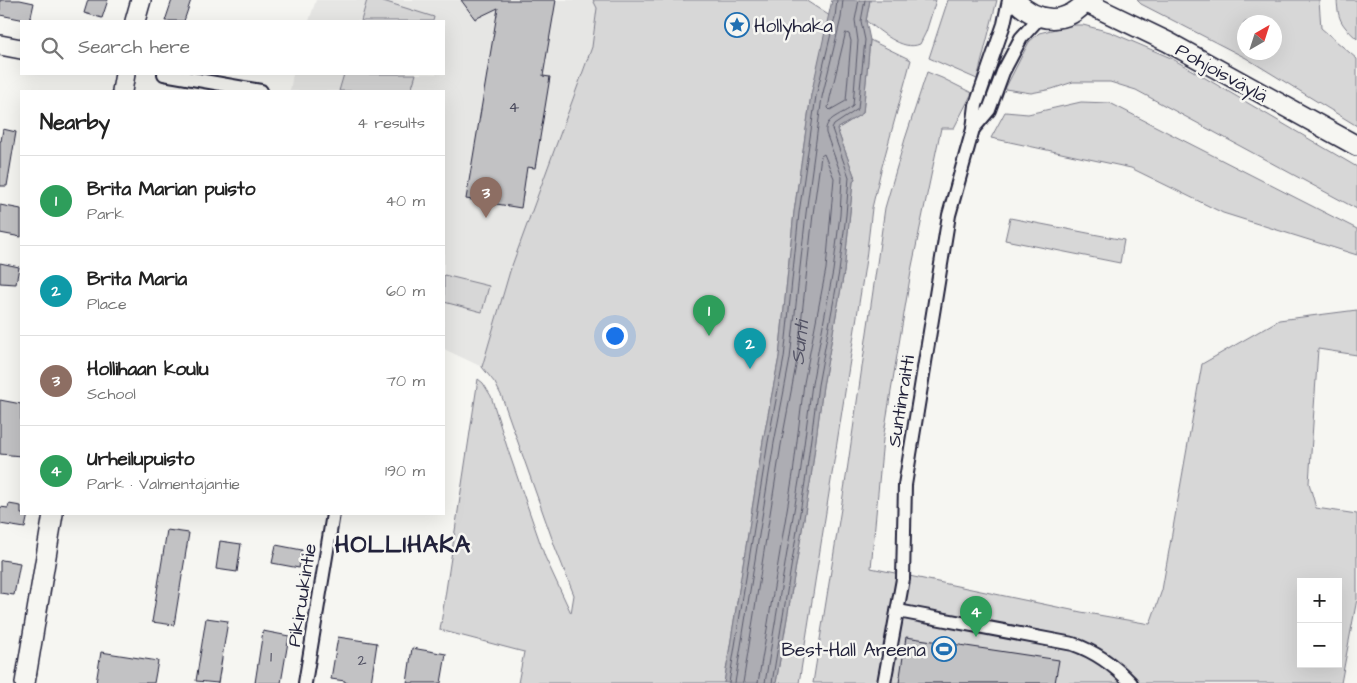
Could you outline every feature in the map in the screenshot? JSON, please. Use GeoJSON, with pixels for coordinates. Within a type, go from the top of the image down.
{"type":"FeatureCollection","features":[{"type":"Feature","properties":{"kind":"main road"},"geometry":{"type":"LineString","coordinates":[[135,20],[141,0]]}},
{"type":"Feature","properties":{"kind":"main road"},"geometry":{"type":"LineString","coordinates":[[1015,0],[1030,13],[1040,17],[1060,18],[1074,12],[1086,1]]}},
{"type":"Feature","properties":{"kind":"main road","name":"Pohjoisväylä"},"geometry":{"type":"LineString","coordinates":[[1086,1],[1168,42],[1357,146]]}},
{"type":"Feature","properties":{"kind":"main road"},"geometry":{"type":"LineString","coordinates":[[0,46],[20,49]]}},
{"type":"Feature","properties":{"kind":"main road"},"geometry":{"type":"LineString","coordinates":[[122,90],[126,75]]}},
{"type":"Feature","properties":{"kind":"main road"},"geometry":{"type":"LineString","coordinates":[[26,683],[53,515]]}},
{"type":"Feature","properties":{"kind":"street","name":"Suntinraitti"},"geometry":{"type":"LineString","coordinates":[[884,683],[903,580],[906,485],[949,215],[973,129],[976,104],[1004,24],[1009,0]]}},
{"type":"Feature","properties":{"kind":"street","name":"Suntinraitti"},"geometry":{"type":"LineString","coordinates":[[973,129],[989,110],[1003,72],[1021,38],[1040,17]]}},
{"type":"Feature","properties":{"kind":"street"},"geometry":{"type":"LineString","coordinates":[[170,75],[255,90]]}},
{"type":"Feature","properties":{"kind":"street","name":"Pikiruukintie"},"geometry":{"type":"LineString","coordinates":[[305,683],[333,515]]}},
{"type":"Feature","properties":{"kind":"street"},"geometry":{"type":"LineString","coordinates":[[898,611],[1073,644],[1090,650],[1104,658],[1131,683]]}},
{"type":"Feature","properties":{"kind":"shaded area"},"geometry":{"type":"Polygon","coordinates":[[[316,0],[593,0],[597,8],[592,47],[510,271],[482,367],[445,349],[445,90],[290,90],[293,75],[445,75],[445,20],[309,20],[316,0]]]}},
{"type":"Feature","properties":{"kind":"shaded area"},"geometry":{"type":"Polygon","coordinates":[[[367,0],[380,0],[434,17],[433,20],[361,20],[367,0]]]}},
{"type":"Feature","properties":{"kind":"shaded area"},"geometry":{"type":"Polygon","coordinates":[[[593,0],[805,0],[830,16],[811,95],[794,212],[779,357],[763,441],[724,683],[518,683],[524,652],[440,630],[478,379],[483,383],[491,396],[545,557],[571,613],[574,595],[502,397],[495,383],[482,367],[510,271],[592,47],[597,8],[593,0]]]}},
{"type":"Feature","properties":{"kind":"shaded area"},"geometry":{"type":"Polygon","coordinates":[[[870,0],[936,0],[926,32],[920,44],[913,46],[899,43],[866,21],[870,0]]]}},
{"type":"Feature","properties":{"kind":"shaded area"},"geometry":{"type":"Polygon","coordinates":[[[948,0],[997,0],[977,79],[929,58],[948,0]]]}},
{"type":"Feature","properties":{"kind":"shaded area"},"geometry":{"type":"Polygon","coordinates":[[[1137,0],[1319,0],[1321,28],[1357,59],[1357,126],[1249,60],[1282,60],[1282,15],[1237,15],[1237,53],[1141,4],[1137,0]]]}},
{"type":"Feature","properties":{"kind":"shaded area"},"geometry":{"type":"Polygon","coordinates":[[[1337,0],[1357,0],[1357,39],[1342,22],[1338,13],[1337,0]]]}},
{"type":"Feature","properties":{"kind":"shaded area"},"geometry":{"type":"Polygon","coordinates":[[[1072,25],[1083,25],[1110,32],[1171,58],[1357,167],[1357,209],[1136,90],[1110,82],[1073,82],[1031,93],[1005,89],[1029,42],[1039,33],[1072,25]]]}},
{"type":"Feature","properties":{"kind":"shaded area"},"geometry":{"type":"Polygon","coordinates":[[[870,40],[911,60],[872,208],[866,259],[799,683],[776,683],[811,477],[823,386],[844,272],[853,182],[855,178],[837,129],[863,113],[870,40]]]}},
{"type":"Feature","properties":{"kind":"shaded area"},"geometry":{"type":"Polygon","coordinates":[[[927,72],[972,93],[954,128],[941,128],[912,266],[883,439],[871,568],[1081,612],[1150,624],[1162,590],[1202,364],[1279,320],[1357,310],[1357,355],[1318,349],[1309,483],[1316,508],[1357,514],[1357,599],[1341,683],[813,683],[847,471],[885,208],[927,72]]]}},
{"type":"Feature","properties":{"kind":"shaded area"},"geometry":{"type":"Polygon","coordinates":[[[344,75],[416,75],[411,90],[339,90],[344,75]]]}},
{"type":"Feature","properties":{"kind":"shaded area"},"geometry":{"type":"Polygon","coordinates":[[[1081,102],[1110,103],[1357,229],[1357,255],[1223,213],[1131,168],[991,138],[1005,112],[1028,114],[1081,102]]]}},
{"type":"Feature","properties":{"kind":"shaded area"},"geometry":{"type":"Polygon","coordinates":[[[1010,218],[1124,240],[1120,263],[1005,240],[1010,218]]]}},
{"type":"Feature","properties":{"kind":"shaded area"},"geometry":{"type":"Polygon","coordinates":[[[445,275],[489,286],[482,312],[445,302],[445,275]]]}},
{"type":"Feature","properties":{"kind":"water","name":"Sunti"},"geometry":{"type":"Polygon","coordinates":[[[832,0],[870,0],[866,21],[870,40],[863,113],[837,129],[855,178],[853,182],[844,272],[823,386],[811,477],[776,683],[724,683],[763,441],[779,357],[794,212],[811,95],[832,0]]]}},
{"type":"Feature","properties":{"kind":"building"},"geometry":{"type":"Polygon","coordinates":[[[0,0],[20,0],[34,3],[30,20],[0,15],[0,0]]]}},
{"type":"Feature","properties":{"kind":"building"},"geometry":{"type":"Polygon","coordinates":[[[88,0],[108,0],[102,18],[84,13],[88,0]]]}},
{"type":"Feature","properties":{"kind":"building"},"geometry":{"type":"Polygon","coordinates":[[[172,0],[191,0],[184,20],[165,20],[172,0]]]}},
{"type":"Feature","properties":{"kind":"building"},"geometry":{"type":"Polygon","coordinates":[[[461,0],[556,0],[543,76],[550,77],[535,168],[527,167],[521,208],[466,199],[498,8],[475,19],[461,0]]]}},
{"type":"Feature","properties":{"kind":"building"},"geometry":{"type":"Polygon","coordinates":[[[3,129],[16,132],[7,186],[0,186],[0,141],[3,129]]]}},
{"type":"Feature","properties":{"kind":"building"},"geometry":{"type":"Polygon","coordinates":[[[0,205],[20,209],[20,237],[0,233],[0,205]]]}},
{"type":"Feature","properties":{"kind":"building"},"geometry":{"type":"Polygon","coordinates":[[[0,263],[19,267],[16,284],[0,283],[0,263]]]}},
{"type":"Feature","properties":{"kind":"building"},"geometry":{"type":"Polygon","coordinates":[[[0,400],[20,404],[20,456],[0,454],[0,400]]]}},
{"type":"Feature","properties":{"kind":"building"},"geometry":{"type":"Polygon","coordinates":[[[9,504],[20,506],[20,515],[28,515],[25,528],[0,524],[0,507],[8,508],[9,504]]]}},
{"type":"Feature","properties":{"kind":"building"},"geometry":{"type":"Polygon","coordinates":[[[167,530],[189,533],[174,625],[152,622],[167,530]]]}},
{"type":"Feature","properties":{"kind":"building"},"geometry":{"type":"Polygon","coordinates":[[[220,541],[241,544],[237,572],[216,569],[220,541]]]}},
{"type":"Feature","properties":{"kind":"building"},"geometry":{"type":"Polygon","coordinates":[[[276,545],[302,550],[299,568],[272,563],[276,545]]]}},
{"type":"Feature","properties":{"kind":"building"},"geometry":{"type":"Polygon","coordinates":[[[0,561],[20,563],[14,595],[0,593],[0,561]]]}},
{"type":"Feature","properties":{"kind":"building"},"geometry":{"type":"Polygon","coordinates":[[[206,618],[228,621],[218,683],[196,681],[206,618]]]}},
{"type":"Feature","properties":{"kind":"building"},"geometry":{"type":"Polygon","coordinates":[[[263,631],[289,636],[281,683],[255,683],[263,631]]]}},
{"type":"Feature","properties":{"kind":"building"},"geometry":{"type":"Polygon","coordinates":[[[338,637],[377,643],[371,683],[345,683],[345,681],[331,679],[338,637]]]}},
{"type":"Feature","properties":{"kind":"building","name":"Best‑Hall Areena"},"geometry":{"type":"Polygon","coordinates":[[[906,637],[1059,660],[1055,683],[899,683],[906,637]]]}},
{"type":"Feature","properties":{"kind":"building"},"geometry":{"type":"Polygon","coordinates":[[[412,648],[446,654],[441,683],[407,683],[412,648]]]}},
{"type":"Feature","properties":{"kind":"building"},"geometry":{"type":"Polygon","coordinates":[[[101,652],[158,661],[154,683],[96,683],[101,652]]]}},
{"type":"Feature","properties":{"kind":"place","name":"Hollyhaka"},"geometry":{"type":"Point","coordinates":[737,25]}},
{"type":"Feature","properties":{"kind":"place","name":"Hollihaan koulu"},"geometry":{"type":"Point","coordinates":[486,218]}},
{"type":"Feature","properties":{"kind":"place","name":"Brita Marian puisto"},"geometry":{"type":"Point","coordinates":[709,336]}},
{"type":"Feature","properties":{"kind":"place","name":"Brita Maria"},"geometry":{"type":"Point","coordinates":[750,369]}},
{"type":"Feature","properties":{"kind":"place","name":"Urheilupuisto"},"geometry":{"type":"Point","coordinates":[976,637]}},
{"type":"Feature","properties":{"kind":"place","name":"Best‑Hall Areena"},"geometry":{"type":"Point","coordinates":[944,649]}},
{"type":"Feature","properties":{"kind":"district","name":"HOLLIHAKA"},"geometry":{"type":"Point","coordinates":[403,544]}}]}
